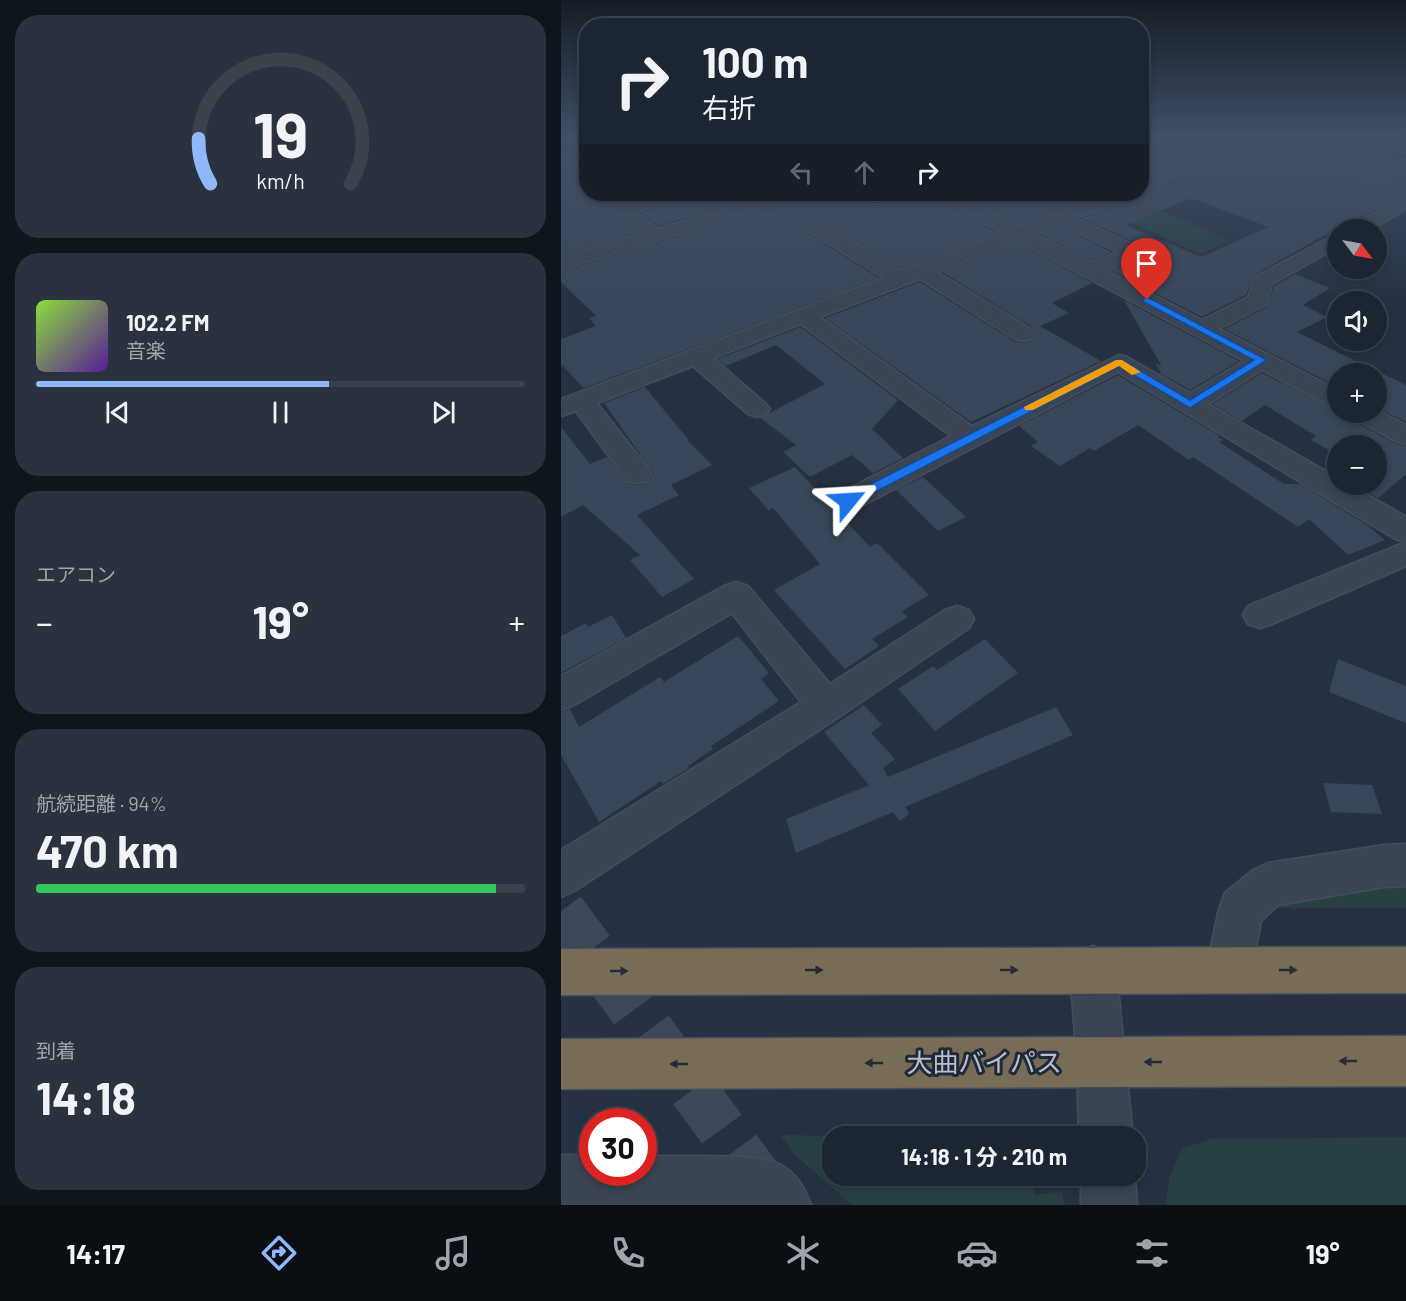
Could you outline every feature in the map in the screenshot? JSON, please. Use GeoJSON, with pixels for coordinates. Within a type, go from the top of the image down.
{"type":"FeatureCollection","features":[{"type":"Feature","properties":{"kind":"highway"},"geometry":{"type":"LineString","coordinates":[[561,972],[1406,970]]}},
{"type":"Feature","properties":{"kind":"highway","name":"大曲バイパス"},"geometry":{"type":"LineString","coordinates":[[561,1064],[1406,1061]]}},
{"type":"Feature","properties":{"kind":"street"},"geometry":{"type":"LineString","coordinates":[[613,201],[653,235]]}},
{"type":"Feature","properties":{"kind":"street"},"geometry":{"type":"LineString","coordinates":[[623,209],[653,201]]}},
{"type":"Feature","properties":{"kind":"street"},"geometry":{"type":"LineString","coordinates":[[561,263],[769,201]]}},
{"type":"Feature","properties":{"kind":"street"},"geometry":{"type":"LineString","coordinates":[[957,201],[1327,394]]}},
{"type":"Feature","properties":{"kind":"street"},"geometry":{"type":"LineString","coordinates":[[637,474],[571,404],[1018,232],[1072,207],[1096,201]]}},
{"type":"Feature","properties":{"kind":"street"},"geometry":{"type":"LineString","coordinates":[[1376,219],[1406,202]]}},
{"type":"Feature","properties":{"kind":"street"},"geometry":{"type":"LineString","coordinates":[[1072,207],[1134,252],[1091,271]]}},
{"type":"Feature","properties":{"kind":"street"},"geometry":{"type":"LineString","coordinates":[[812,225],[898,278]]}},
{"type":"Feature","properties":{"kind":"street"},"geometry":{"type":"LineString","coordinates":[[1202,329],[1258,300],[1262,281],[1327,245]]}},
{"type":"Feature","properties":{"kind":"street"},"geometry":{"type":"LineString","coordinates":[[920,270],[1023,334]]}},
{"type":"Feature","properties":{"kind":"street"},"geometry":{"type":"LineString","coordinates":[[802,315],[970,437]]}},
{"type":"Feature","properties":{"kind":"street"},"geometry":{"type":"LineString","coordinates":[[696,356],[757,409]]}},
{"type":"Feature","properties":{"kind":"street"},"geometry":{"type":"LineString","coordinates":[[1190,404],[1262,360]]}},
{"type":"Feature","properties":{"kind":"street"},"geometry":{"type":"LineString","coordinates":[[848,501],[1119,362],[1406,531]]}},
{"type":"Feature","properties":{"kind":"street"},"geometry":{"type":"LineString","coordinates":[[1382,423],[1406,436]]}},
{"type":"Feature","properties":{"kind":"street"},"geometry":{"type":"LineString","coordinates":[[1260,615],[1406,553]]}},
{"type":"Feature","properties":{"kind":"street"},"geometry":{"type":"LineString","coordinates":[[561,694],[736,596],[826,706]]}},
{"type":"Feature","properties":{"kind":"street"},"geometry":{"type":"LineString","coordinates":[[561,875],[957,620]]}},
{"type":"Feature","properties":{"kind":"street"},"geometry":{"type":"LineString","coordinates":[[1229,970],[1241,909],[1267,885],[1384,866],[1406,865]]}},
{"type":"Feature","properties":{"kind":"street"},"geometry":{"type":"LineString","coordinates":[[1093,969],[1105,1126]]}},
{"type":"Feature","properties":{"kind":"street"},"geometry":{"type":"LineString","coordinates":[[561,1182],[764,1186],[783,1205]]}},
{"type":"Feature","properties":{"kind":"street"},"geometry":{"type":"LineString","coordinates":[[1108,1186],[1109,1205]]}},
{"type":"Feature","properties":{"kind":"green space"},"geometry":{"type":"Polygon","coordinates":[[[1110,201],[1138,201],[1230,240],[1201,254],[1096,207],[1110,201]]]}},
{"type":"Feature","properties":{"kind":"green space"},"geometry":{"type":"Polygon","coordinates":[[[1406,876],[1406,908],[1265,908],[1406,876]]]}},
{"type":"Feature","properties":{"kind":"green space"},"geometry":{"type":"Polygon","coordinates":[[[780,1135],[822,1136],[822,1179],[794,1154],[780,1135]]]}},
{"type":"Feature","properties":{"kind":"green space"},"geometry":{"type":"Polygon","coordinates":[[[1406,1137],[1406,1205],[1166,1205],[1169,1179],[1182,1148],[1212,1139],[1406,1137]]]}},
{"type":"Feature","properties":{"kind":"green space"},"geometry":{"type":"Polygon","coordinates":[[[830,1186],[1032,1186],[1035,1195],[1062,1191],[1064,1205],[852,1205],[830,1186]]]}},
{"type":"Feature","properties":{"kind":"building"},"geometry":{"type":"Polygon","coordinates":[[[561,192],[579,192],[579,201],[602,201],[636,233],[561,255],[561,192]]]}},
{"type":"Feature","properties":{"kind":"building"},"geometry":{"type":"Polygon","coordinates":[[[1149,192],[1406,192],[1406,195],[1357,219],[1327,219],[1327,234],[1254,275],[1246,295],[1202,317],[1112,271],[1142,258],[1146,251],[1142,246],[1082,218],[1127,201],[1149,201],[1149,192]],[[1188,199],[1126,225],[1201,257],[1268,227],[1197,200],[1188,199]]]}},
{"type":"Feature","properties":{"kind":"building"},"geometry":{"type":"Polygon","coordinates":[[[682,201],[746,201],[658,226],[641,212],[682,201]]]}},
{"type":"Feature","properties":{"kind":"building"},"geometry":{"type":"Polygon","coordinates":[[[798,201],[863,201],[876,206],[883,205],[887,201],[938,201],[998,233],[901,269],[820,219],[805,219],[801,224],[804,231],[879,278],[584,388],[561,364],[561,339],[596,326],[589,318],[596,316],[561,282],[561,271],[798,201]]]}},
{"type":"Feature","properties":{"kind":"building"},"geometry":{"type":"Polygon","coordinates":[[[973,201],[1084,201],[1020,225],[973,201]]]}},
{"type":"Feature","properties":{"kind":"building"},"geometry":{"type":"Polygon","coordinates":[[[1060,226],[1112,252],[1091,261],[1040,234],[1060,226]]]}},
{"type":"Feature","properties":{"kind":"building"},"geometry":{"type":"Polygon","coordinates":[[[1018,243],[1092,283],[1052,303],[1069,313],[1040,326],[1101,361],[971,422],[825,318],[920,282],[1014,341],[1022,343],[1032,341],[1036,335],[1032,327],[942,272],[1018,243]]]}},
{"type":"Feature","properties":{"kind":"building"},"geometry":{"type":"Polygon","coordinates":[[[1295,274],[1330,288],[1303,305],[1327,317],[1297,332],[1327,347],[1327,351],[1335,351],[1359,363],[1327,363],[1327,381],[1224,329],[1267,307],[1274,286],[1295,274]]]}},
{"type":"Feature","properties":{"kind":"building"},"geometry":{"type":"Polygon","coordinates":[[[1124,300],[1239,361],[1190,390],[1161,374],[1155,362],[1162,367],[1124,300]]]}},
{"type":"Feature","properties":{"kind":"building"},"geometry":{"type":"Polygon","coordinates":[[[801,327],[898,400],[872,429],[903,458],[873,473],[852,455],[810,477],[783,452],[796,445],[760,418],[825,384],[776,345],[726,366],[717,359],[801,327]]]}},
{"type":"Feature","properties":{"kind":"building"},"geometry":{"type":"Polygon","coordinates":[[[1262,373],[1327,405],[1327,423],[1358,423],[1380,435],[1327,435],[1327,449],[1311,440],[1316,436],[1265,405],[1242,421],[1212,404],[1262,373]]]}},
{"type":"Feature","properties":{"kind":"building"},"geometry":{"type":"Polygon","coordinates":[[[1118,375],[1220,436],[1218,437],[1223,440],[1219,442],[1284,484],[1300,484],[1367,525],[1385,540],[1348,555],[1309,519],[1298,527],[1193,457],[1189,460],[1138,425],[1094,451],[1090,448],[1060,466],[1031,446],[1038,442],[1019,426],[1118,375]]]}},
{"type":"Feature","properties":{"kind":"building"},"geometry":{"type":"Polygon","coordinates":[[[1387,376],[1406,385],[1406,422],[1387,413],[1387,376]]]}},
{"type":"Feature","properties":{"kind":"building"},"geometry":{"type":"Polygon","coordinates":[[[645,387],[687,440],[712,465],[671,485],[679,495],[637,515],[694,579],[662,597],[630,560],[640,555],[583,505],[561,517],[561,427],[590,464],[607,457],[627,483],[637,485],[649,482],[653,473],[604,403],[645,387]]]}},
{"type":"Feature","properties":{"kind":"building"},"geometry":{"type":"Polygon","coordinates":[[[1387,439],[1406,446],[1406,474],[1387,490],[1387,439]]]}},
{"type":"Feature","properties":{"kind":"building"},"geometry":{"type":"Polygon","coordinates":[[[795,467],[870,547],[877,543],[929,595],[902,611],[908,617],[872,639],[879,646],[845,669],[774,590],[820,564],[773,508],[768,510],[749,488],[795,467]]]}},
{"type":"Feature","properties":{"kind":"building"},"geometry":{"type":"Polygon","coordinates":[[[923,477],[966,517],[938,531],[896,490],[923,477]]]}},
{"type":"Feature","properties":{"kind":"building"},"geometry":{"type":"Polygon","coordinates":[[[612,615],[626,638],[561,673],[561,636],[586,623],[588,627],[612,615]]]}},
{"type":"Feature","properties":{"kind":"building"},"geometry":{"type":"Polygon","coordinates":[[[738,636],[769,673],[761,679],[779,701],[711,746],[713,749],[688,766],[689,768],[663,784],[661,781],[599,822],[561,755],[561,712],[570,709],[579,727],[660,677],[664,682],[738,636]]]}},
{"type":"Feature","properties":{"kind":"building"},"geometry":{"type":"Polygon","coordinates":[[[985,639],[1018,673],[935,731],[898,689],[933,666],[937,670],[985,639]]]}},
{"type":"Feature","properties":{"kind":"building"},"geometry":{"type":"Polygon","coordinates":[[[1338,659],[1406,686],[1406,723],[1329,692],[1338,659]]]}},
{"type":"Feature","properties":{"kind":"building"},"geometry":{"type":"Polygon","coordinates":[[[864,705],[882,725],[871,733],[895,759],[883,768],[888,777],[1056,707],[1073,735],[905,807],[909,814],[900,821],[893,812],[796,853],[786,819],[869,785],[824,732],[864,705]]]}},
{"type":"Feature","properties":{"kind":"building"},"geometry":{"type":"Polygon","coordinates":[[[1323,783],[1372,785],[1382,814],[1331,812],[1323,783]]]}},
{"type":"Feature","properties":{"kind":"tunnel"},"geometry":{"type":"LineString","coordinates":[[561,911],[764,1186]]}},
{"type":"Feature","properties":{"kind":"slow traffic"},"geometry":{"type":"LineString","coordinates":[[1029,407],[1119,362],[1136,372]]}},
{"type":"Feature","properties":{"kind":"route"},"geometry":{"type":"LineString","coordinates":[[848,501],[1119,362],[1190,404],[1262,360],[1147,300]]}}]}
